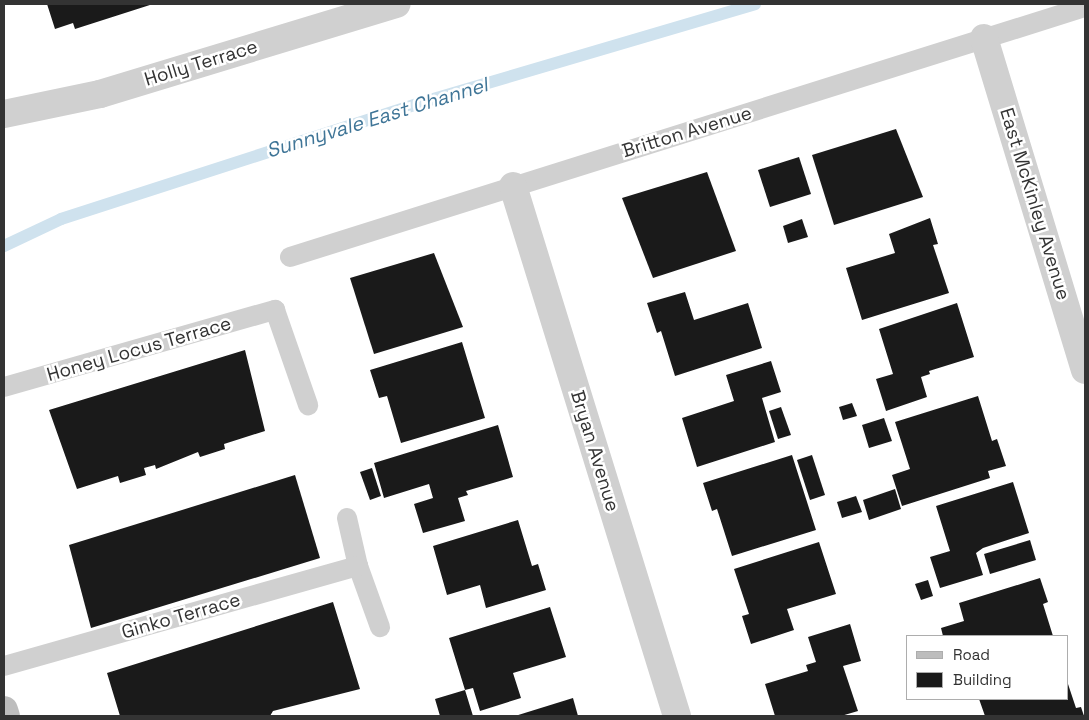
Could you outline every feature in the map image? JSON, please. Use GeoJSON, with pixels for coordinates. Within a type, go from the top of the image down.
{"type":"FeatureCollection","features":[{"type":"Feature","properties":{"kind":"main road"},"geometry":{"type":"LineString","coordinates":[[4,710],[6,716]]}},
{"type":"Feature","properties":{"kind":"street","name":"Holly Terrace"},"geometry":{"type":"LineString","coordinates":[[4,114],[100,94],[397,4]]}},
{"type":"Feature","properties":{"kind":"street","name":"East McKinley Avenue"},"geometry":{"type":"LineString","coordinates":[[984,38],[1085,370]]}},
{"type":"Feature","properties":{"kind":"street","name":"Bryan Avenue"},"geometry":{"type":"LineString","coordinates":[[513,186],[677,716]]}},
{"type":"Feature","properties":{"kind":"lane","name":"Britton Avenue"},"geometry":{"type":"LineString","coordinates":[[290,257],[1085,7]]}},
{"type":"Feature","properties":{"kind":"lane","name":"Honey Locus Terrace"},"geometry":{"type":"LineString","coordinates":[[4,387],[275,310],[308,405]]}},
{"type":"Feature","properties":{"kind":"lane"},"geometry":{"type":"LineString","coordinates":[[347,518],[358,566],[380,627]]}},
{"type":"Feature","properties":{"kind":"lane","name":"Ginko Terrace"},"geometry":{"type":"LineString","coordinates":[[4,666],[358,566]]}},
{"type":"Feature","properties":{"kind":"building"},"geometry":{"type":"Polygon","coordinates":[[[47,4],[153,4],[75,29],[73,23],[55,29],[47,4]]]}},
{"type":"Feature","properties":{"kind":"building"},"geometry":{"type":"Polygon","coordinates":[[[896,129],[923,197],[834,225],[812,155],[896,129]]]}},
{"type":"Feature","properties":{"kind":"building"},"geometry":{"type":"Polygon","coordinates":[[[799,157],[811,194],[770,207],[758,170],[799,157]]]}},
{"type":"Feature","properties":{"kind":"building"},"geometry":{"type":"Polygon","coordinates":[[[707,172],[736,251],[653,278],[622,198],[707,172]]]}},
{"type":"Feature","properties":{"kind":"building"},"geometry":{"type":"Polygon","coordinates":[[[930,218],[938,244],[933,245],[949,293],[862,320],[846,268],[895,253],[889,234],[930,218]]]}},
{"type":"Feature","properties":{"kind":"building"},"geometry":{"type":"Polygon","coordinates":[[[802,219],[808,237],[788,243],[783,226],[802,219]]]}},
{"type":"Feature","properties":{"kind":"building"},"geometry":{"type":"Polygon","coordinates":[[[434,253],[463,327],[374,354],[350,278],[434,253]]]}},
{"type":"Feature","properties":{"kind":"building"},"geometry":{"type":"Polygon","coordinates":[[[685,292],[694,320],[748,303],[762,348],[675,376],[661,331],[657,333],[647,303],[685,292]]]}},
{"type":"Feature","properties":{"kind":"building"},"geometry":{"type":"Polygon","coordinates":[[[957,303],[974,357],[929,371],[930,374],[921,377],[927,397],[886,411],[876,379],[893,374],[879,329],[957,303]]]}},
{"type":"Feature","properties":{"kind":"building"},"geometry":{"type":"Polygon","coordinates":[[[462,342],[485,418],[401,443],[387,396],[379,398],[370,370],[462,342]]]}},
{"type":"Feature","properties":{"kind":"building"},"geometry":{"type":"Polygon","coordinates":[[[245,350],[265,431],[224,444],[225,449],[200,457],[198,452],[156,469],[155,465],[144,468],[146,475],[120,483],[118,476],[77,489],[49,410],[245,350]]]}},
{"type":"Feature","properties":{"kind":"building"},"geometry":{"type":"Polygon","coordinates":[[[771,361],[781,392],[762,398],[775,442],[697,467],[682,418],[734,401],[726,375],[771,361]]]}},
{"type":"Feature","properties":{"kind":"building"},"geometry":{"type":"Polygon","coordinates":[[[978,396],[992,441],[997,439],[1006,466],[988,471],[990,478],[902,506],[892,475],[910,469],[895,422],[978,396]]]}},
{"type":"Feature","properties":{"kind":"building"},"geometry":{"type":"Polygon","coordinates":[[[852,403],[857,416],[843,420],[839,407],[852,403]]]}},
{"type":"Feature","properties":{"kind":"building"},"geometry":{"type":"Polygon","coordinates":[[[781,407],[791,435],[778,439],[769,411],[781,407]]]}},
{"type":"Feature","properties":{"kind":"building"},"geometry":{"type":"Polygon","coordinates":[[[884,418],[892,441],[869,448],[862,425],[884,418]]]}},
{"type":"Feature","properties":{"kind":"building"},"geometry":{"type":"Polygon","coordinates":[[[498,425],[513,477],[466,491],[468,495],[458,498],[465,521],[423,533],[414,504],[433,498],[429,484],[384,498],[374,463],[498,425]]]}},
{"type":"Feature","properties":{"kind":"building"},"geometry":{"type":"Polygon","coordinates":[[[792,455],[816,530],[732,556],[717,509],[712,511],[703,483],[792,455]]]}},
{"type":"Feature","properties":{"kind":"building"},"geometry":{"type":"Polygon","coordinates":[[[812,455],[825,495],[810,500],[797,460],[812,455]]]}},
{"type":"Feature","properties":{"kind":"building"},"geometry":{"type":"Polygon","coordinates":[[[372,468],[381,496],[370,500],[360,472],[372,468]]]}},
{"type":"Feature","properties":{"kind":"building"},"geometry":{"type":"Polygon","coordinates":[[[295,475],[320,558],[91,628],[69,545],[295,475]]]}},
{"type":"Feature","properties":{"kind":"building"},"geometry":{"type":"Polygon","coordinates":[[[1013,482],[1029,533],[983,548],[976,553],[983,575],[940,588],[930,557],[950,551],[936,506],[1013,482]]]}},
{"type":"Feature","properties":{"kind":"building"},"geometry":{"type":"Polygon","coordinates":[[[895,489],[901,509],[869,520],[863,500],[895,489]]]}},
{"type":"Feature","properties":{"kind":"building"},"geometry":{"type":"Polygon","coordinates":[[[856,496],[862,512],[842,518],[837,502],[856,496]]]}},
{"type":"Feature","properties":{"kind":"building"},"geometry":{"type":"Polygon","coordinates":[[[518,520],[532,566],[538,564],[546,590],[486,608],[480,585],[447,595],[433,546],[518,520]]]}},
{"type":"Feature","properties":{"kind":"building"},"geometry":{"type":"Polygon","coordinates":[[[1030,540],[1036,560],[990,574],[984,554],[1030,540]]]}},
{"type":"Feature","properties":{"kind":"building"},"geometry":{"type":"Polygon","coordinates":[[[819,542],[836,594],[787,609],[794,630],[751,644],[742,616],[749,614],[734,569],[819,542]]]}},
{"type":"Feature","properties":{"kind":"building"},"geometry":{"type":"Polygon","coordinates":[[[1040,578],[1048,602],[1043,604],[1053,635],[943,635],[941,628],[964,621],[959,603],[1040,578]]]}},
{"type":"Feature","properties":{"kind":"building"},"geometry":{"type":"Polygon","coordinates":[[[928,580],[933,596],[921,600],[915,584],[928,580]]]}},
{"type":"Feature","properties":{"kind":"building"},"geometry":{"type":"Polygon","coordinates":[[[333,602],[360,689],[273,711],[270,716],[120,716],[107,673],[333,602]]]}},
{"type":"Feature","properties":{"kind":"building"},"geometry":{"type":"Polygon","coordinates":[[[550,607],[566,657],[513,673],[521,698],[480,711],[473,688],[465,690],[449,638],[550,607]]]}},
{"type":"Feature","properties":{"kind":"building"},"geometry":{"type":"Polygon","coordinates":[[[850,624],[861,661],[843,666],[858,711],[841,716],[775,716],[765,684],[808,671],[806,665],[816,662],[808,637],[850,624]]]}},
{"type":"Feature","properties":{"kind":"building"},"geometry":{"type":"Polygon","coordinates":[[[1069,687],[1076,708],[1081,707],[1084,716],[985,716],[979,700],[1069,700],[1069,687]]]}},
{"type":"Feature","properties":{"kind":"building"},"geometry":{"type":"Polygon","coordinates":[[[465,690],[473,716],[440,716],[435,699],[465,690]]]}},
{"type":"Feature","properties":{"kind":"building"},"geometry":{"type":"Polygon","coordinates":[[[573,698],[578,716],[515,716],[573,698]]]}},
{"type":"Feature","properties":{"kind":"waterway","name":"Sunnyvale East Channel"},"geometry":{"type":"LineString","coordinates":[[4,246],[61,219],[423,102],[755,4]]}}]}
